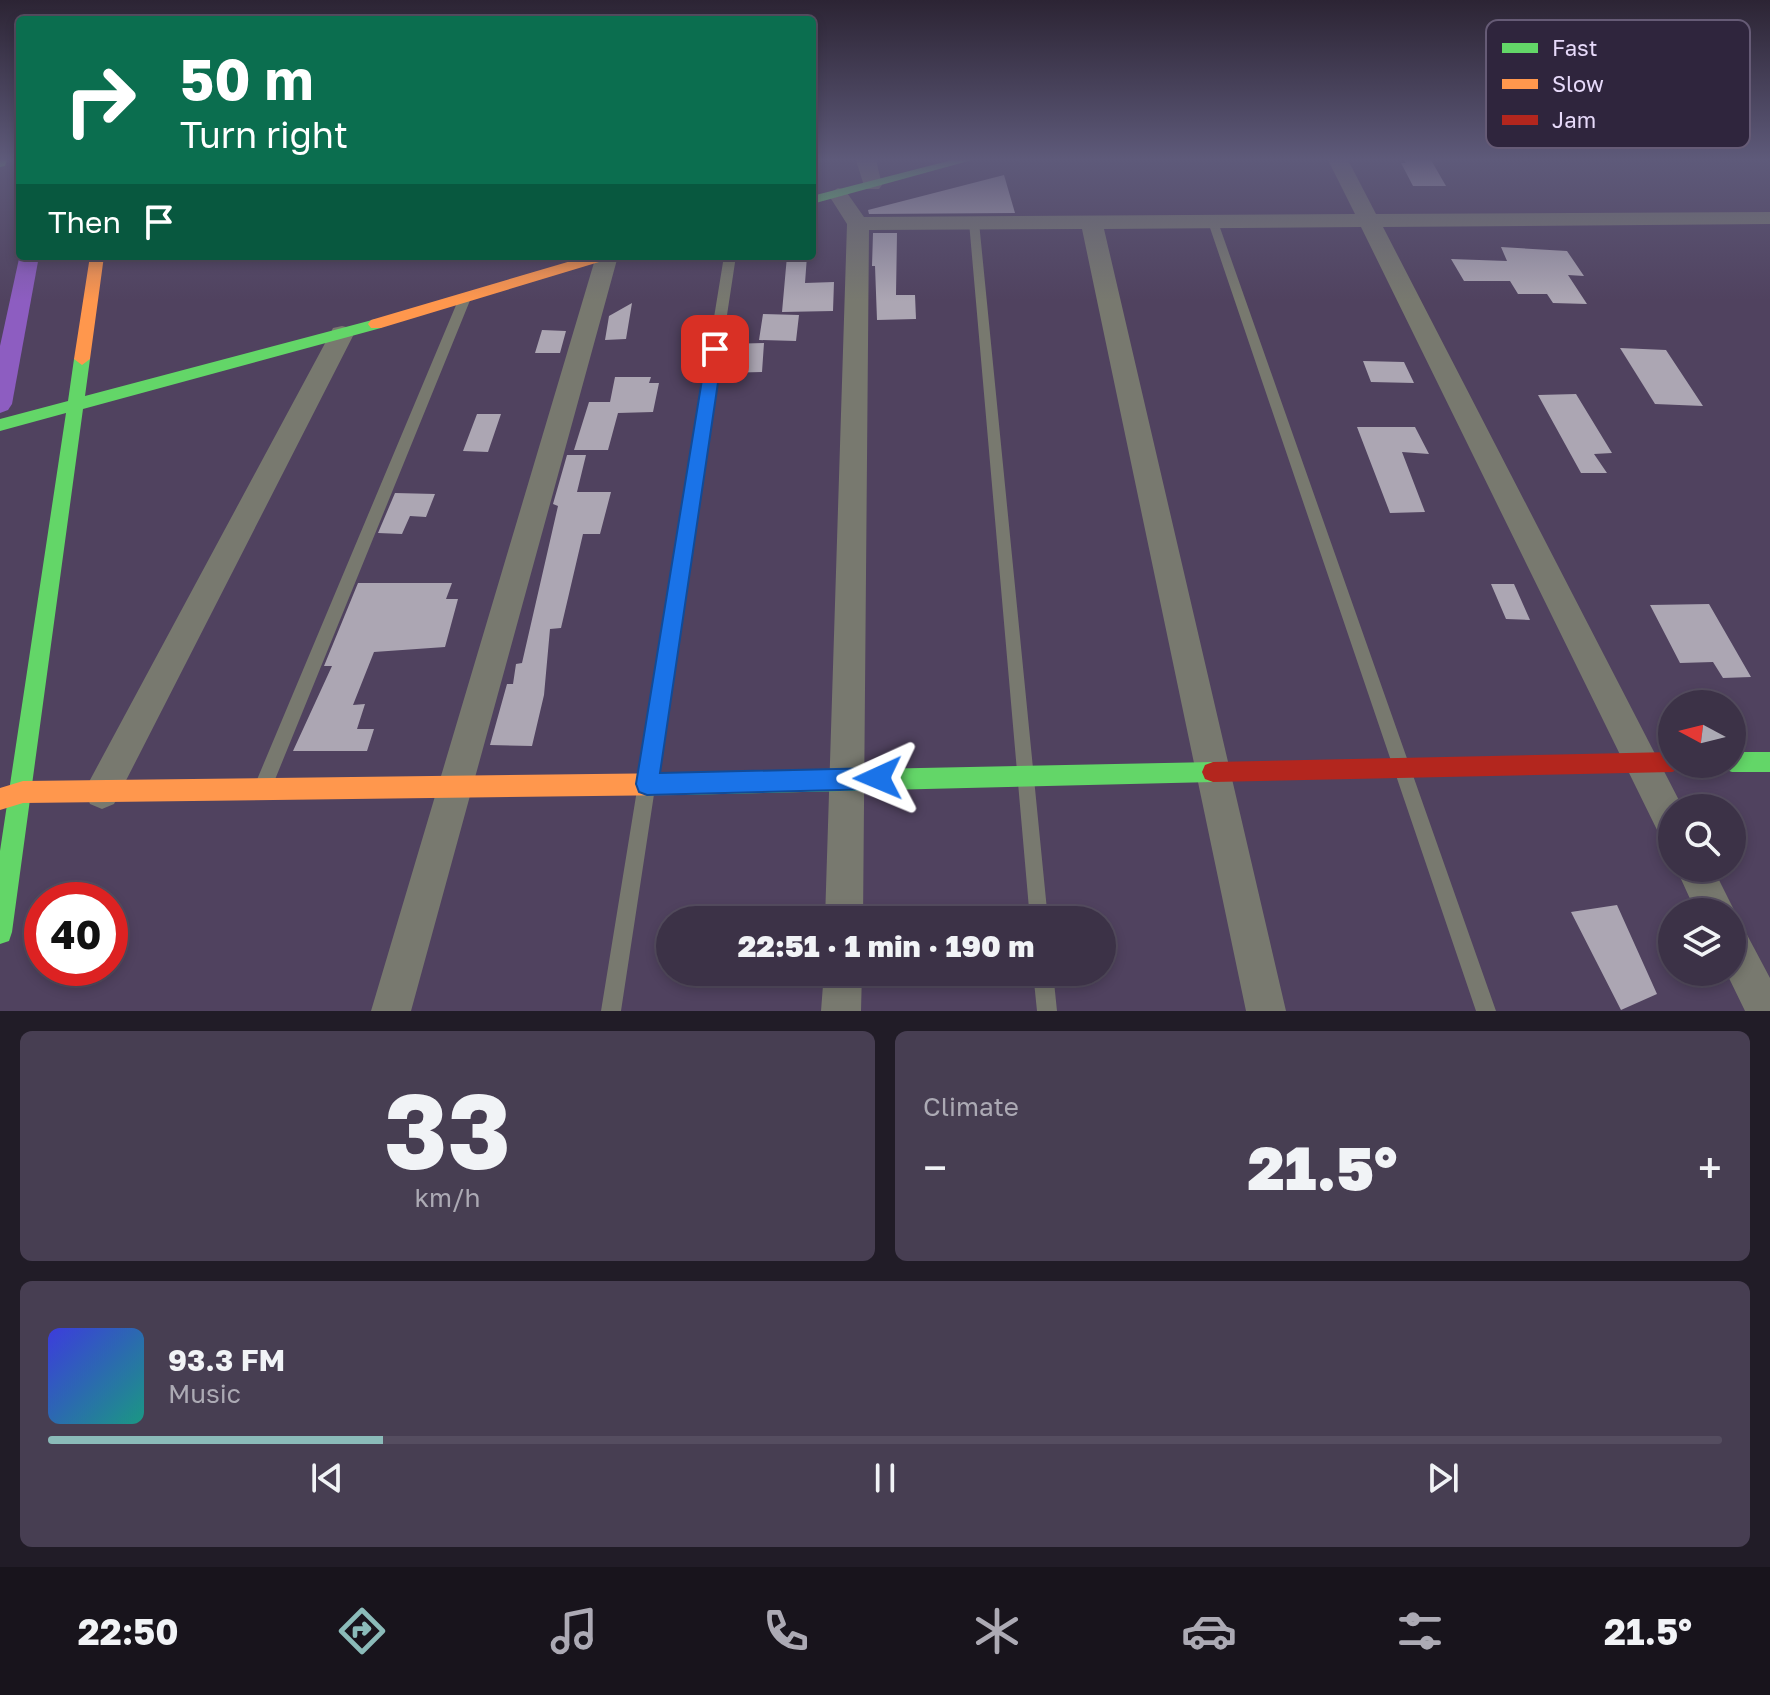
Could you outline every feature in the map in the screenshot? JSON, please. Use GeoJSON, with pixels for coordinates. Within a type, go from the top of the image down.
{"type":"FeatureCollection","features":[{"type":"Feature","properties":{"kind":"street"},"geometry":{"type":"LineString","coordinates":[[844,906],[858,224],[847,207]]}},
{"type":"Feature","properties":{"kind":"street"},"geometry":{"type":"LineString","coordinates":[[1361,207],[1658,796]]}},
{"type":"Feature","properties":{"kind":"street"},"geometry":{"type":"LineString","coordinates":[[858,224],[1770,218]]}},
{"type":"Feature","properties":{"kind":"street"},"geometry":{"type":"LineString","coordinates":[[1092,223],[1266,1011]]}},
{"type":"Feature","properties":{"kind":"street"},"geometry":{"type":"LineString","coordinates":[[0,932],[23,792],[73,405],[96,260]]}},
{"type":"Feature","properties":{"kind":"street"},"geometry":{"type":"LineString","coordinates":[[9,423],[342,334],[587,260]]}},
{"type":"Feature","properties":{"kind":"street"},"geometry":{"type":"LineString","coordinates":[[391,1011],[455,789],[596,260]]}},
{"type":"Feature","properties":{"kind":"street"},"geometry":{"type":"LineString","coordinates":[[102,792],[342,334]]}},
{"type":"Feature","properties":{"kind":"street"},"geometry":{"type":"LineString","coordinates":[[0,799],[23,792],[455,789],[1658,762]]}},
{"type":"Feature","properties":{"kind":"street"},"geometry":{"type":"LineString","coordinates":[[1746,762],[1770,762]]}},
{"type":"Feature","properties":{"kind":"street"},"geometry":{"type":"LineString","coordinates":[[1746,972],[1766,1011]]}},
{"type":"Feature","properties":{"kind":"street"},"geometry":{"type":"LineString","coordinates":[[841,1011],[842,986]]}},
{"type":"Feature","properties":{"kind":"lane"},"geometry":{"type":"LineString","coordinates":[[974,222],[1038,906]]}},
{"type":"Feature","properties":{"kind":"lane"},"geometry":{"type":"LineString","coordinates":[[1213,222],[1486,1011]]}},
{"type":"Feature","properties":{"kind":"lane"},"geometry":{"type":"LineString","coordinates":[[611,1011],[729,260]]}},
{"type":"Feature","properties":{"kind":"lane"},"geometry":{"type":"LineString","coordinates":[[262,790],[465,298]]}},
{"type":"Feature","properties":{"kind":"lane"},"geometry":{"type":"LineString","coordinates":[[1044,986],[1047,1011]]}},
{"type":"Feature","properties":{"kind":"building"},"geometry":{"type":"Polygon","coordinates":[[[879,207],[1013,207],[1015,213],[869,214],[868,210],[879,207]]]}},
{"type":"Feature","properties":{"kind":"building"},"geometry":{"type":"Polygon","coordinates":[[[873,233],[897,233],[896,295],[915,295],[916,319],[877,320],[875,266],[872,266],[873,233]]]}},
{"type":"Feature","properties":{"kind":"building"},"geometry":{"type":"Polygon","coordinates":[[[1501,247],[1567,251],[1584,276],[1568,275],[1587,304],[1553,303],[1547,294],[1518,294],[1510,281],[1464,281],[1451,259],[1507,261],[1501,247]]]}},
{"type":"Feature","properties":{"kind":"building"},"geometry":{"type":"Polygon","coordinates":[[[787,260],[807,260],[805,283],[834,282],[833,311],[782,312],[787,260]]]}},
{"type":"Feature","properties":{"kind":"building"},"geometry":{"type":"Polygon","coordinates":[[[632,303],[626,339],[605,340],[609,316],[632,303]]]}},
{"type":"Feature","properties":{"kind":"building"},"geometry":{"type":"Polygon","coordinates":[[[763,314],[799,315],[796,341],[759,340],[763,314]]]}},
{"type":"Feature","properties":{"kind":"building"},"geometry":{"type":"Polygon","coordinates":[[[542,330],[566,331],[560,353],[535,353],[542,330]]]}},
{"type":"Feature","properties":{"kind":"building"},"geometry":{"type":"Polygon","coordinates":[[[764,343],[762,372],[721,373],[726,344],[764,343]]]}},
{"type":"Feature","properties":{"kind":"building"},"geometry":{"type":"Polygon","coordinates":[[[1620,348],[1666,350],[1703,406],[1655,404],[1620,348]]]}},
{"type":"Feature","properties":{"kind":"building"},"geometry":{"type":"Polygon","coordinates":[[[1363,361],[1404,362],[1414,383],[1371,382],[1363,361]]]}},
{"type":"Feature","properties":{"kind":"building"},"geometry":{"type":"Polygon","coordinates":[[[615,377],[651,377],[649,383],[659,383],[653,412],[618,413],[608,450],[574,450],[589,402],[610,402],[615,377]]]}},
{"type":"Feature","properties":{"kind":"building"},"geometry":{"type":"Polygon","coordinates":[[[1576,394],[1612,453],[1594,454],[1607,473],[1581,473],[1538,395],[1576,394]]]}},
{"type":"Feature","properties":{"kind":"building"},"geometry":{"type":"Polygon","coordinates":[[[477,414],[501,414],[488,452],[463,451],[477,414]]]}},
{"type":"Feature","properties":{"kind":"building"},"geometry":{"type":"Polygon","coordinates":[[[1357,427],[1415,427],[1429,454],[1402,452],[1425,512],[1390,513],[1357,427]]]}},
{"type":"Feature","properties":{"kind":"building"},"geometry":{"type":"Polygon","coordinates":[[[567,455],[586,455],[577,492],[611,492],[600,534],[583,534],[561,628],[550,629],[544,695],[532,746],[490,745],[507,684],[513,684],[516,664],[522,663],[558,506],[553,504],[567,455]]]}},
{"type":"Feature","properties":{"kind":"building"},"geometry":{"type":"Polygon","coordinates":[[[395,493],[435,494],[426,517],[410,516],[402,534],[378,533],[395,493]]]}},
{"type":"Feature","properties":{"kind":"building"},"geometry":{"type":"Polygon","coordinates":[[[358,583],[452,583],[446,599],[458,599],[445,647],[374,652],[353,705],[365,704],[357,729],[374,729],[367,751],[293,751],[332,666],[324,666],[358,583]]]}},
{"type":"Feature","properties":{"kind":"building"},"geometry":{"type":"Polygon","coordinates":[[[1491,584],[1514,584],[1530,620],[1506,619],[1491,584]]]}},
{"type":"Feature","properties":{"kind":"building"},"geometry":{"type":"Polygon","coordinates":[[[1709,604],[1751,677],[1723,678],[1713,662],[1680,663],[1650,605],[1709,604]]]}},
{"type":"Feature","properties":{"kind":"building"},"geometry":{"type":"Polygon","coordinates":[[[1617,905],[1657,994],[1621,1010],[1571,912],[1617,905]]]}},
{"type":"Feature","properties":{"kind":"waterway"},"geometry":{"type":"LineString","coordinates":[[0,404],[28,260]]}},
{"type":"Feature","properties":{"kind":"traffic: fast"},"geometry":{"type":"LineString","coordinates":[[0,425],[376,324]]}},
{"type":"Feature","properties":{"kind":"traffic: fast"},"geometry":{"type":"LineString","coordinates":[[0,932],[82,359]]}},
{"type":"Feature","properties":{"kind":"traffic: fast"},"geometry":{"type":"LineString","coordinates":[[1746,762],[1770,762]]}},
{"type":"Feature","properties":{"kind":"traffic: fast"},"geometry":{"type":"LineString","coordinates":[[679,784],[1213,772]]}},
{"type":"Feature","properties":{"kind":"traffic: slow"},"geometry":{"type":"LineString","coordinates":[[82,359],[96,260]]}},
{"type":"Feature","properties":{"kind":"traffic: slow"},"geometry":{"type":"LineString","coordinates":[[376,324],[591,260]]}},
{"type":"Feature","properties":{"kind":"traffic: slow"},"geometry":{"type":"LineString","coordinates":[[0,799],[23,792],[679,784]]}},
{"type":"Feature","properties":{"kind":"traffic: jam"},"geometry":{"type":"LineString","coordinates":[[1213,772],[1658,762]]}},
{"type":"Feature","properties":{"kind":"route"},"geometry":{"type":"LineString","coordinates":[[715,349],[647,784],[878,778]]}}]}
